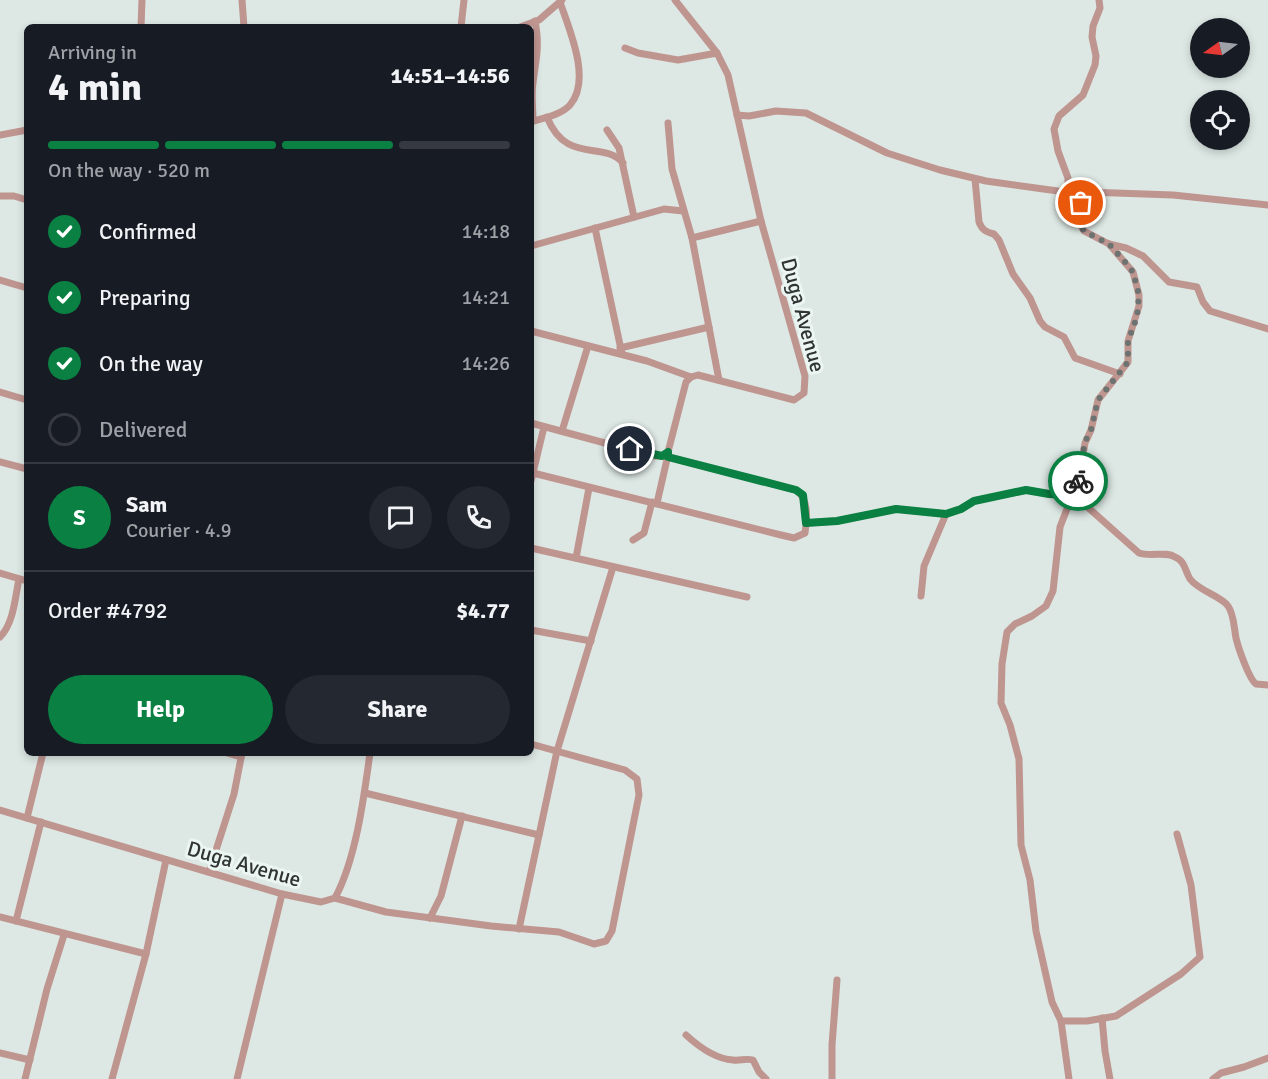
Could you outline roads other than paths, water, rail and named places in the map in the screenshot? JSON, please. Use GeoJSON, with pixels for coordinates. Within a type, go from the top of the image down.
{"type":"FeatureCollection","features":[{"type":"Feature","properties":{"kind":"street"},"geometry":{"type":"LineString","coordinates":[[141,24],[142,0]]}},
{"type":"Feature","properties":{"kind":"street"},"geometry":{"type":"LineString","coordinates":[[242,0],[244,24]]}},
{"type":"Feature","properties":{"kind":"street"},"geometry":{"type":"LineString","coordinates":[[461,24],[464,0]]}},
{"type":"Feature","properties":{"kind":"street","name":"Duga Avenue"},"geometry":{"type":"LineString","coordinates":[[534,332],[588,346],[621,351],[691,377],[698,375],[794,400],[804,393],[805,376],[761,221],[729,75],[717,52],[675,0]]}},
{"type":"Feature","properties":{"kind":"street"},"geometry":{"type":"LineString","coordinates":[[1068,191],[1068,178],[1058,151],[1054,124],[1059,116],[1083,95],[1095,65],[1096,56],[1092,37],[1093,26],[1100,8],[1099,0]]}},
{"type":"Feature","properties":{"kind":"street"},"geometry":{"type":"LineString","coordinates":[[528,24],[561,1],[577,53],[578,87],[571,105],[547,117],[534,120]]}},
{"type":"Feature","properties":{"kind":"street"},"geometry":{"type":"LineString","coordinates":[[534,76],[538,57],[535,21]]}},
{"type":"Feature","properties":{"kind":"street"},"geometry":{"type":"LineString","coordinates":[[625,48],[638,53],[678,60],[717,52]]}},
{"type":"Feature","properties":{"kind":"street"},"geometry":{"type":"LineString","coordinates":[[737,115],[749,116],[776,111],[806,113],[887,153],[975,179],[1068,191],[1173,195],[1268,205]]}},
{"type":"Feature","properties":{"kind":"street"},"geometry":{"type":"LineString","coordinates":[[547,117],[551,126],[571,146],[613,155],[623,163]]}},
{"type":"Feature","properties":{"kind":"street"},"geometry":{"type":"LineString","coordinates":[[668,123],[672,169],[692,238],[719,380]]}},
{"type":"Feature","properties":{"kind":"street"},"geometry":{"type":"LineString","coordinates":[[607,129],[619,148],[634,217]]}},
{"type":"Feature","properties":{"kind":"street"},"geometry":{"type":"LineString","coordinates":[[0,135],[24,131]]}},
{"type":"Feature","properties":{"kind":"street"},"geometry":{"type":"LineString","coordinates":[[975,179],[979,222],[986,232],[994,234],[999,240],[1013,274],[1030,298],[1040,321],[1045,327],[1064,337],[1075,358],[1120,374]]}},
{"type":"Feature","properties":{"kind":"street"},"geometry":{"type":"LineString","coordinates":[[1082,192],[1081,226],[1084,231],[1109,244],[1126,248],[1143,256],[1169,282],[1197,287],[1203,302],[1210,311],[1268,329]]}},
{"type":"Feature","properties":{"kind":"street"},"geometry":{"type":"LineString","coordinates":[[0,196],[24,199]]}},
{"type":"Feature","properties":{"kind":"street"},"geometry":{"type":"LineString","coordinates":[[534,245],[664,209],[683,211]]}},
{"type":"Feature","properties":{"kind":"street"},"geometry":{"type":"LineString","coordinates":[[692,238],[761,221]]}},
{"type":"Feature","properties":{"kind":"street"},"geometry":{"type":"LineString","coordinates":[[595,228],[621,351],[709,327]]}},
{"type":"Feature","properties":{"kind":"street"},"geometry":{"type":"LineString","coordinates":[[1069,1079],[1061,1021],[1052,1002],[1036,931],[1030,880],[1021,845],[1019,759],[1010,725],[1001,703],[1002,664],[1007,632],[1015,624],[1046,606],[1053,591],[1060,527],[1074,495],[1085,442],[1091,430],[1098,400],[1128,362],[1128,341],[1137,317],[1139,295],[1133,272],[1109,244]]}},
{"type":"Feature","properties":{"kind":"street"},"geometry":{"type":"LineString","coordinates":[[0,280],[24,287]]}},
{"type":"Feature","properties":{"kind":"street"},"geometry":{"type":"LineString","coordinates":[[562,431],[588,346]]}},
{"type":"Feature","properties":{"kind":"street"},"geometry":{"type":"LineString","coordinates":[[633,540],[644,533],[668,455],[686,382],[691,377]]}},
{"type":"Feature","properties":{"kind":"street"},"geometry":{"type":"LineString","coordinates":[[0,392],[24,399]]}},
{"type":"Feature","properties":{"kind":"street"},"geometry":{"type":"LineString","coordinates":[[534,424],[653,456],[668,455],[796,490],[803,495],[805,533],[794,538],[534,473]]}},
{"type":"Feature","properties":{"kind":"street"},"geometry":{"type":"LineString","coordinates":[[534,469],[544,427]]}},
{"type":"Feature","properties":{"kind":"street"},"geometry":{"type":"LineString","coordinates":[[0,462],[24,469]]}},
{"type":"Feature","properties":{"kind":"street"},"geometry":{"type":"LineString","coordinates":[[576,558],[589,488]]}},
{"type":"Feature","properties":{"kind":"street"},"geometry":{"type":"LineString","coordinates":[[806,523],[837,521],[896,509],[946,514],[974,501],[1026,490],[1074,495],[1139,553],[1149,556],[1173,555],[1181,560],[1191,580],[1203,591],[1227,604],[1250,677],[1256,684],[1268,685]]}},
{"type":"Feature","properties":{"kind":"street"},"geometry":{"type":"LineString","coordinates":[[921,596],[924,566],[946,514]]}},
{"type":"Feature","properties":{"kind":"street"},"geometry":{"type":"LineString","coordinates":[[534,549],[747,597]]}},
{"type":"Feature","properties":{"kind":"street"},"geometry":{"type":"LineString","coordinates":[[519,929],[557,751],[613,567]]}},
{"type":"Feature","properties":{"kind":"street"},"geometry":{"type":"LineString","coordinates":[[0,573],[24,580]]}},
{"type":"Feature","properties":{"kind":"street"},"geometry":{"type":"LineString","coordinates":[[0,637],[9,622],[19,579]]}},
{"type":"Feature","properties":{"kind":"street"},"geometry":{"type":"LineString","coordinates":[[534,631],[591,641]]}},
{"type":"Feature","properties":{"kind":"street","name":"Duga Avenue"},"geometry":{"type":"LineString","coordinates":[[0,810],[282,894],[321,902],[334,898],[386,912],[559,932],[594,944],[606,941],[612,931],[639,795],[637,779],[625,770],[534,745]]}},
{"type":"Feature","properties":{"kind":"street"},"geometry":{"type":"LineString","coordinates":[[27,818],[42,756]]}},
{"type":"Feature","properties":{"kind":"street"},"geometry":{"type":"LineString","coordinates":[[210,872],[234,794],[241,756]]}},
{"type":"Feature","properties":{"kind":"street"},"geometry":{"type":"LineString","coordinates":[[334,898],[343,883],[365,793],[370,756]]}},
{"type":"Feature","properties":{"kind":"street"},"geometry":{"type":"LineString","coordinates":[[365,793],[539,835]]}},
{"type":"Feature","properties":{"kind":"street"},"geometry":{"type":"LineString","coordinates":[[430,918],[441,896],[462,816]]}},
{"type":"Feature","properties":{"kind":"street"},"geometry":{"type":"LineString","coordinates":[[15,921],[41,822]]}},
{"type":"Feature","properties":{"kind":"street"},"geometry":{"type":"LineString","coordinates":[[1061,1021],[1116,1017],[1181,974],[1200,957],[1191,885],[1177,834]]}},
{"type":"Feature","properties":{"kind":"street"},"geometry":{"type":"LineString","coordinates":[[112,1079],[146,954],[166,860]]}},
{"type":"Feature","properties":{"kind":"street"},"geometry":{"type":"LineString","coordinates":[[237,1079],[282,894]]}},
{"type":"Feature","properties":{"kind":"street"},"geometry":{"type":"LineString","coordinates":[[0,917],[146,954]]}},
{"type":"Feature","properties":{"kind":"street"},"geometry":{"type":"LineString","coordinates":[[25,1079],[47,989],[64,935]]}},
{"type":"Feature","properties":{"kind":"street"},"geometry":{"type":"LineString","coordinates":[[832,1079],[837,980]]}},
{"type":"Feature","properties":{"kind":"street"},"geometry":{"type":"LineString","coordinates":[[1102,1018],[1110,1079]]}},
{"type":"Feature","properties":{"kind":"street"},"geometry":{"type":"LineString","coordinates":[[686,1035],[714,1055],[733,1060],[753,1060],[759,1072],[766,1079]]}},
{"type":"Feature","properties":{"kind":"street"},"geometry":{"type":"LineString","coordinates":[[0,1053],[30,1060]]}},
{"type":"Feature","properties":{"kind":"street"},"geometry":{"type":"LineString","coordinates":[[1213,1079],[1221,1073],[1268,1058]]}}]}
